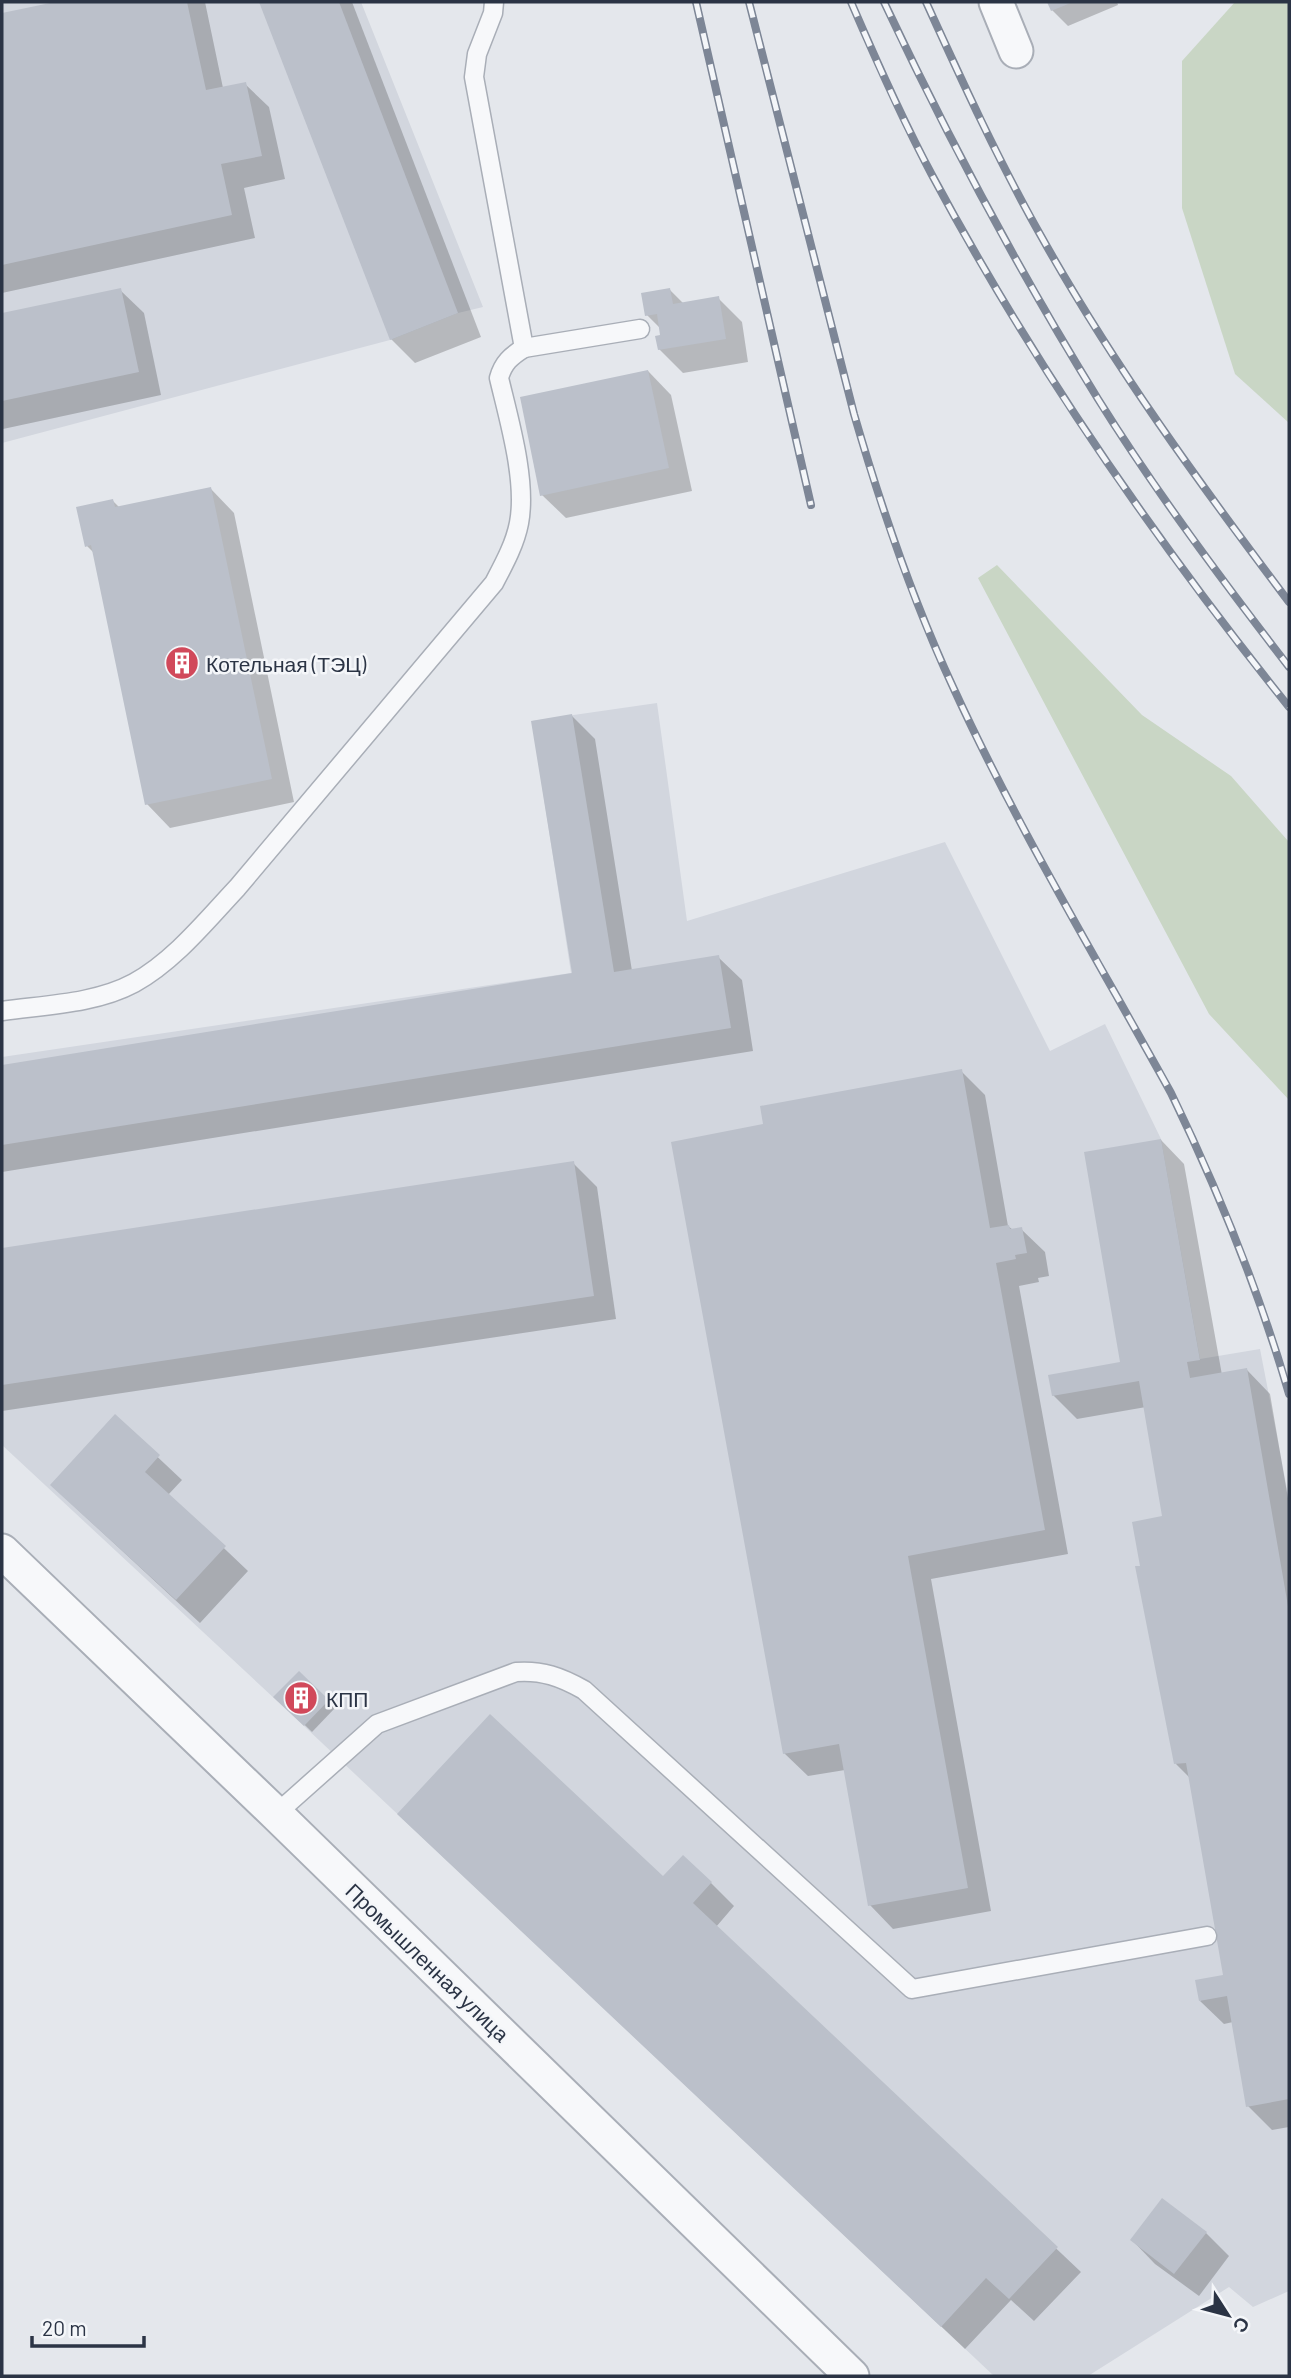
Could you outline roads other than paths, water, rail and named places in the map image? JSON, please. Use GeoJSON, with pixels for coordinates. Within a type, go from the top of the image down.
{"type":"FeatureCollection","features":[{"type":"Feature","properties":{"kind":"street"},"geometry":{"type":"LineString","coordinates":[[996,2],[1016,51]]}},
{"type":"Feature","properties":{"kind":"street","name":"Промышленная улица"},"geometry":{"type":"LineString","coordinates":[[2,1551],[276,1814],[852,2376]]}},
{"type":"Feature","properties":{"kind":"lane"},"geometry":{"type":"LineString","coordinates":[[494,2],[493,13],[477,54],[474,77],[524,348]]}},
{"type":"Feature","properties":{"kind":"lane"},"geometry":{"type":"LineString","coordinates":[[2,1012],[108,994],[134,983],[198,931],[495,583],[510,553],[519,524],[522,495],[499,378],[503,366],[524,348],[640,329]]}},
{"type":"Feature","properties":{"kind":"lane"},"geometry":{"type":"LineString","coordinates":[[276,1814],[377,1724],[516,1672],[536,1671],[561,1678],[584,1690],[912,1989],[1208,1936]]}},
{"type":"Feature","properties":{"kind":"railway"},"geometry":{"type":"LineString","coordinates":[[696,2],[811,505]]}},
{"type":"Feature","properties":{"kind":"railway"},"geometry":{"type":"LineString","coordinates":[[749,2],[854,414],[886,518],[911,586],[938,654],[1004,791],[1171,1093],[1251,1279],[1289,1394]]}},
{"type":"Feature","properties":{"kind":"railway"},"geometry":{"type":"LineString","coordinates":[[851,2],[921,154],[971,245],[1054,382],[1144,515],[1289,707]]}},
{"type":"Feature","properties":{"kind":"railway"},"geometry":{"type":"LineString","coordinates":[[884,2],[985,204],[1098,399],[1190,535],[1289,667]]}},
{"type":"Feature","properties":{"kind":"railway"},"geometry":{"type":"LineString","coordinates":[[926,2],[995,149],[1069,284],[1159,423],[1289,602]]}},
{"type":"Feature","properties":{"kind":"place","name":"Котельная (ТЭЦ)"},"geometry":{"type":"Point","coordinates":[182,663]}},
{"type":"Feature","properties":{"kind":"place","name":"КПП"},"geometry":{"type":"Point","coordinates":[301,1698]}}]}
